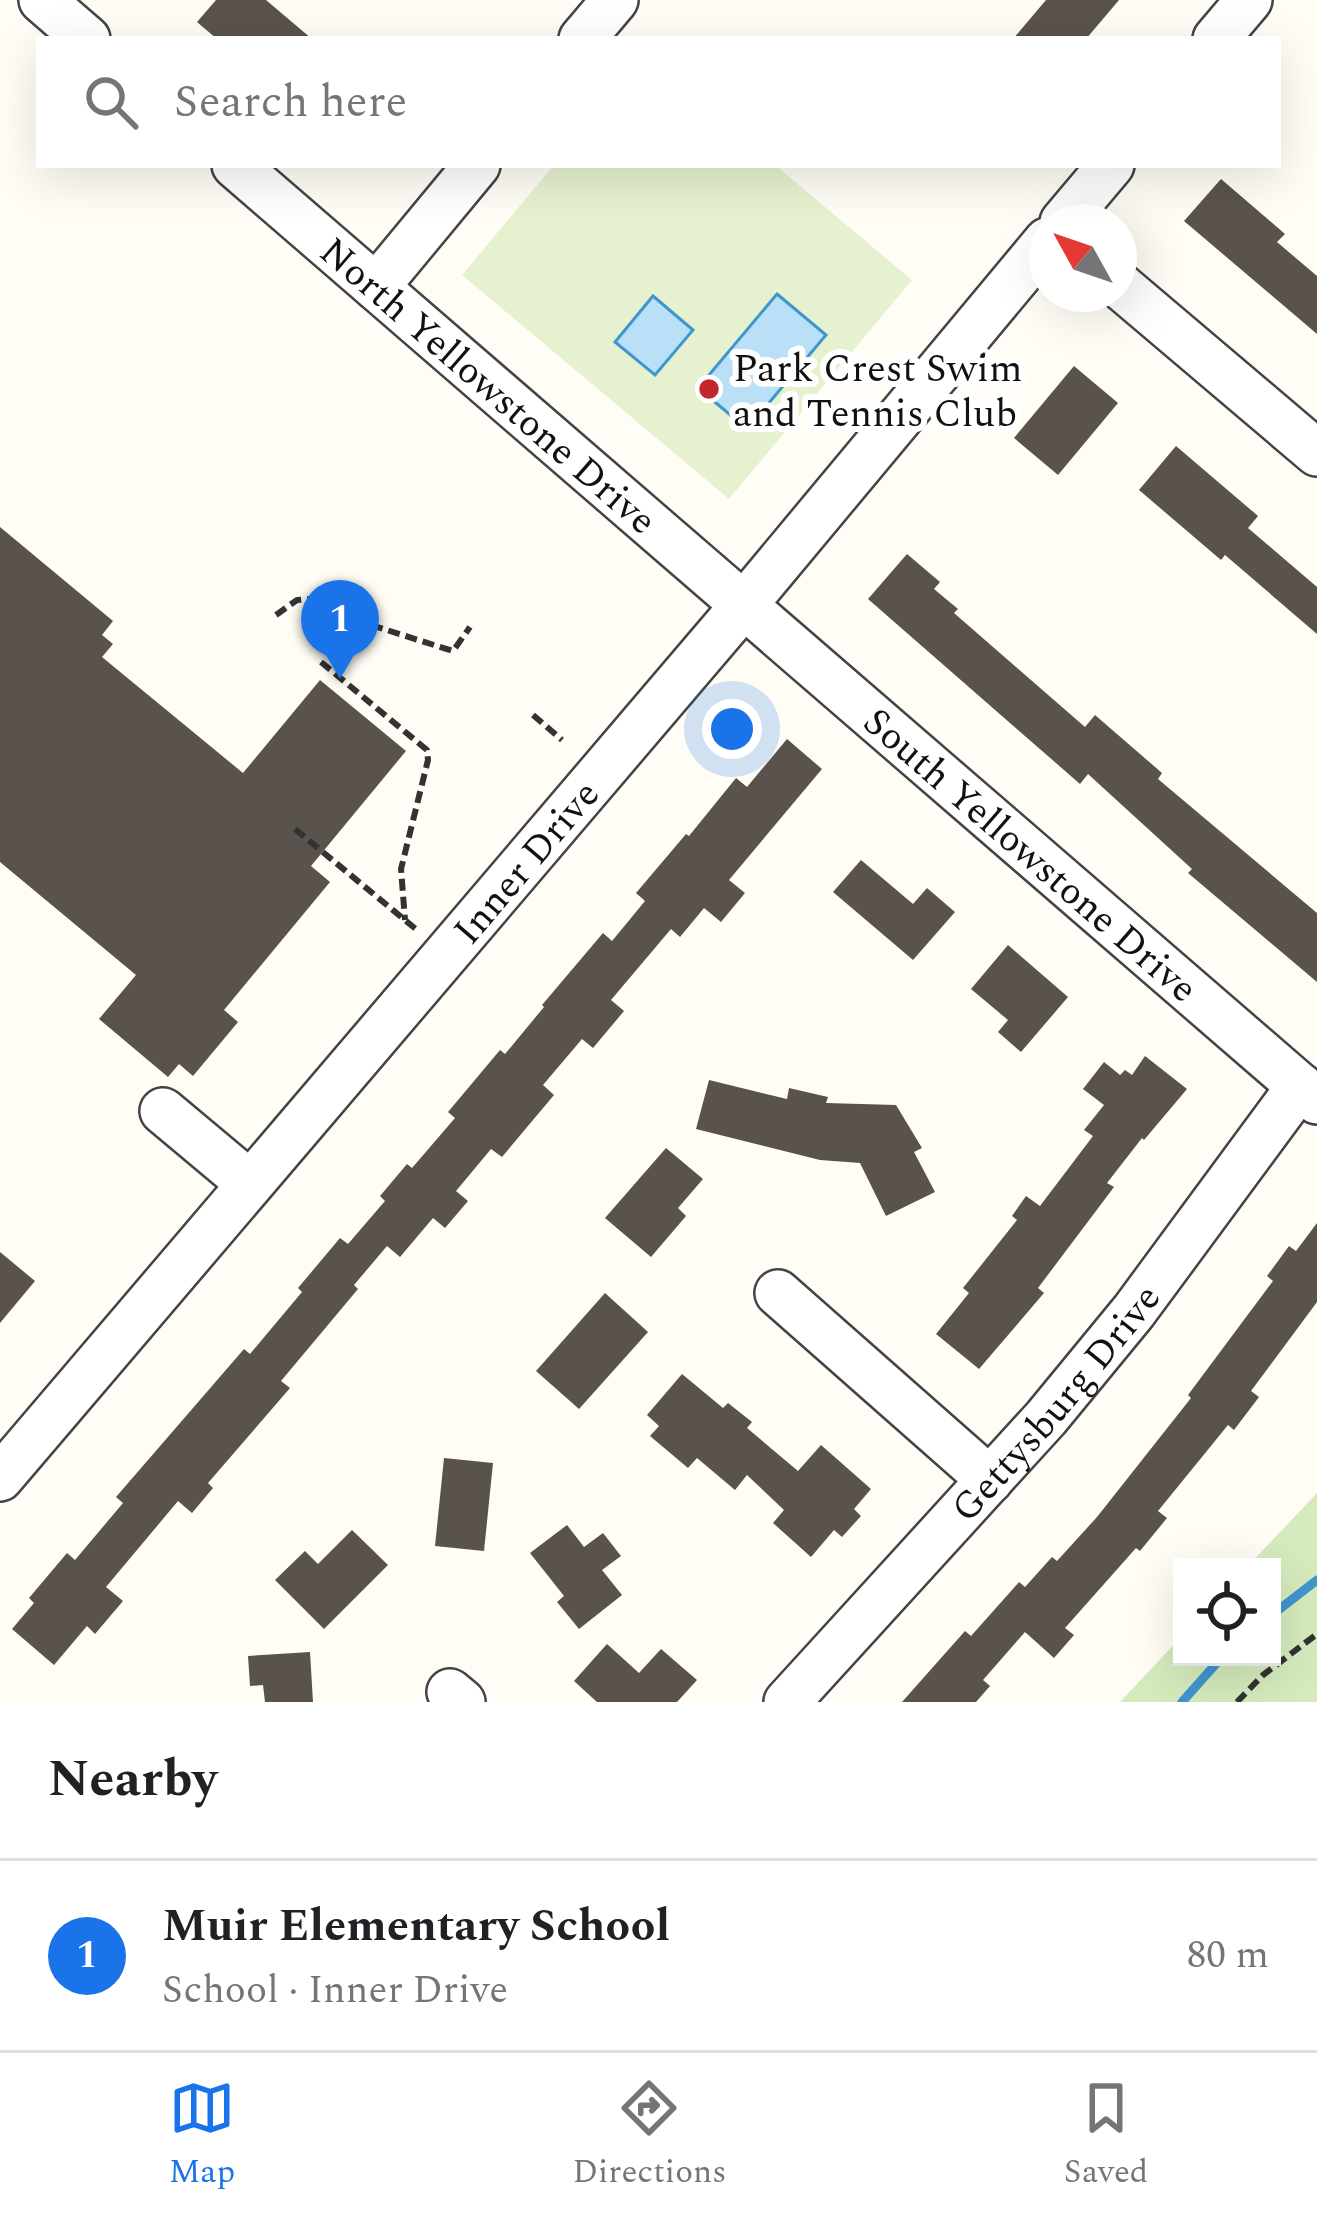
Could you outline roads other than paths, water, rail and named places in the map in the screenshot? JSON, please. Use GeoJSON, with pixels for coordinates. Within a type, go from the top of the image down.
{"type":"FeatureCollection","features":[{"type":"Feature","properties":{"kind":"street"},"geometry":{"type":"LineString","coordinates":[[42,0],[84,36]]}},
{"type":"Feature","properties":{"kind":"street"},"geometry":{"type":"LineString","coordinates":[[585,36],[615,0]]}},
{"type":"Feature","properties":{"kind":"street"},"geometry":{"type":"LineString","coordinates":[[1219,36],[1249,0]]}},
{"type":"Feature","properties":{"kind":"street","name":"North Yellowstone Drive"},"geometry":{"type":"LineString","coordinates":[[238,168],[743,606]]}},
{"type":"Feature","properties":{"kind":"street"},"geometry":{"type":"LineString","coordinates":[[376,287],[475,168]]}},
{"type":"Feature","properties":{"kind":"street"},"geometry":{"type":"LineString","coordinates":[[1078,204],[1108,168]]}},
{"type":"Feature","properties":{"kind":"street","name":"Inner Drive"},"geometry":{"type":"LineString","coordinates":[[5,1463],[743,606],[1029,263]]}},
{"type":"Feature","properties":{"kind":"street"},"geometry":{"type":"LineString","coordinates":[[1137,300],[1317,453]]}},
{"type":"Feature","properties":{"kind":"street","name":"South Yellowstone Drive"},"geometry":{"type":"LineString","coordinates":[[743,606],[1309,1094]]}},
{"type":"Feature","properties":{"kind":"street","name":"Gettysburg Drive"},"geometry":{"type":"LineString","coordinates":[[788,1702],[1046,1418],[1309,1094]]}},
{"type":"Feature","properties":{"kind":"street"},"geometry":{"type":"LineString","coordinates":[[163,1111],[250,1183]]}},
{"type":"Feature","properties":{"kind":"street"},"geometry":{"type":"LineString","coordinates":[[778,1293],[990,1480]]}},
{"type":"Feature","properties":{"kind":"water"},"geometry":{"type":"Polygon","coordinates":[[[777,294],[826,335],[747,429],[698,388],[777,294]]]}},
{"type":"Feature","properties":{"kind":"water"},"geometry":{"type":"Polygon","coordinates":[[[653,296],[693,330],[655,375],[615,342],[653,296]]]}},
{"type":"Feature","properties":{"kind":"waterway"},"geometry":{"type":"LineString","coordinates":[[1281,1608],[1317,1580]]}},
{"type":"Feature","properties":{"kind":"waterway"},"geometry":{"type":"LineString","coordinates":[[1182,1702],[1214,1666]]}},
{"type":"Feature","properties":{"kind":"place","name":"Park Crest Swim and Tennis Club"},"geometry":{"type":"Point","coordinates":[709,389]}},
{"type":"Feature","properties":{"kind":"place","name":"Muir Elementary School"},"geometry":{"type":"Point","coordinates":[340,679]}}]}
